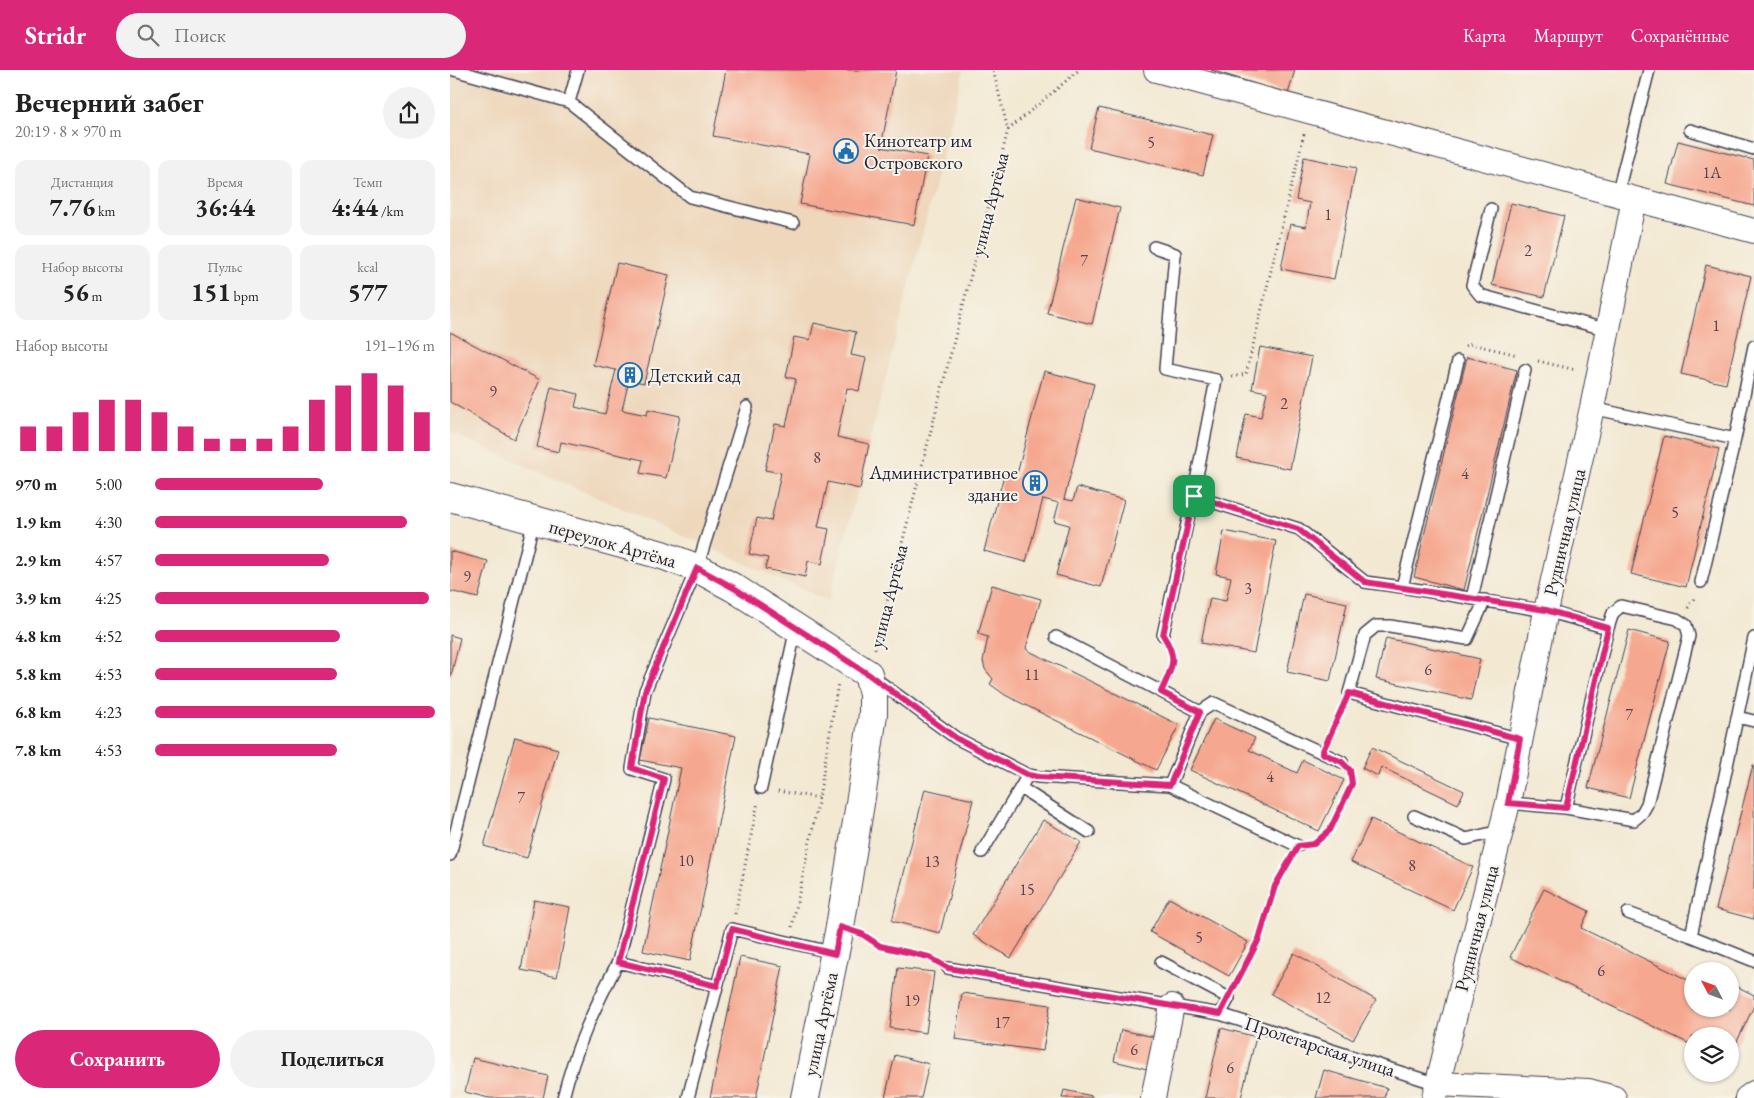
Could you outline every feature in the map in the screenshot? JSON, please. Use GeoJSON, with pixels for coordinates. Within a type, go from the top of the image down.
{"type":"FeatureCollection","features":[{"type":"Feature","properties":{"kind":"street"},"geometry":{"type":"LineString","coordinates":[[1156,70],[1754,231]]}},
{"type":"Feature","properties":{"kind":"street","name":"Рудничная улица"},"geometry":{"type":"LineString","coordinates":[[1436,1091],[1508,803],[1546,610],[1592,408],[1608,330],[1626,197]]}},
{"type":"Feature","properties":{"kind":"street","name":"переулок Артёма"},"geometry":{"type":"LineString","coordinates":[[450,497],[662,554],[697,568],[734,588],[868,674]]}},
{"type":"Feature","properties":{"kind":"street","name":"улица Артёма"},"geometry":{"type":"LineString","coordinates":[[805,1098],[840,927],[873,714],[873,694],[868,674]]}},
{"type":"Feature","properties":{"kind":"street"},"geometry":{"type":"LineString","coordinates":[[1153,1098],[1172,1006]]}},
{"type":"Feature","properties":{"kind":"street"},"geometry":{"type":"LineString","coordinates":[[1436,1091],[1589,1091],[1614,1098]]}},
{"type":"Feature","properties":{"kind":"street"},"geometry":{"type":"LineString","coordinates":[[1746,1098],[1754,1093]]}},
{"type":"Feature","properties":{"kind":"lane"},"geometry":{"type":"LineString","coordinates":[[569,102],[578,70]]}},
{"type":"Feature","properties":{"kind":"lane"},"geometry":{"type":"LineString","coordinates":[[1626,197],[1649,70]]}},
{"type":"Feature","properties":{"kind":"lane"},"geometry":{"type":"LineString","coordinates":[[451,71],[569,102],[690,197],[793,223]]}},
{"type":"Feature","properties":{"kind":"lane"},"geometry":{"type":"LineString","coordinates":[[1690,130],[1754,149]]}},
{"type":"Feature","properties":{"kind":"lane"},"geometry":{"type":"LineString","coordinates":[[1491,209],[1472,285],[1480,296],[1608,330]]}},
{"type":"Feature","properties":{"kind":"lane"},"geometry":{"type":"LineString","coordinates":[[1154,248],[1175,254],[1165,369],[1216,380],[1194,496],[1163,635]]}},
{"type":"Feature","properties":{"kind":"lane"},"geometry":{"type":"LineString","coordinates":[[1701,582],[1735,439],[1754,346]]}},
{"type":"Feature","properties":{"kind":"lane"},"geometry":{"type":"LineString","coordinates":[[1402,587],[1458,361]]}},
{"type":"Feature","properties":{"kind":"lane"},"geometry":{"type":"LineString","coordinates":[[1472,598],[1525,370]]}},
{"type":"Feature","properties":{"kind":"lane"},"geometry":{"type":"LineString","coordinates":[[563,1098],[570,1069],[592,1013],[618,962],[664,779],[632,768],[645,691],[697,568],[748,407]]}},
{"type":"Feature","properties":{"kind":"lane"},"geometry":{"type":"LineString","coordinates":[[1592,408],[1735,439]]}},
{"type":"Feature","properties":{"kind":"lane"},"geometry":{"type":"LineString","coordinates":[[1194,496],[1298,529],[1365,582],[1546,610],[1608,628]]}},
{"type":"Feature","properties":{"kind":"lane"},"geometry":{"type":"LineString","coordinates":[[450,856],[534,520]]}},
{"type":"Feature","properties":{"kind":"lane"},"geometry":{"type":"LineString","coordinates":[[1485,600],[1467,639],[1390,626],[1376,626],[1364,635],[1349,693],[1520,739]]}},
{"type":"Feature","properties":{"kind":"lane"},"geometry":{"type":"LineString","coordinates":[[1508,803],[1566,808],[1634,820],[1642,813],[1647,804],[1689,636],[1686,625],[1677,619],[1621,606],[1613,613],[1566,808]]}},
{"type":"Feature","properties":{"kind":"lane"},"geometry":{"type":"LineString","coordinates":[[761,788],[796,628]]}},
{"type":"Feature","properties":{"kind":"lane"},"geometry":{"type":"LineString","coordinates":[[1056,637],[1200,712]]}},
{"type":"Feature","properties":{"kind":"lane"},"geometry":{"type":"LineString","coordinates":[[1690,936],[1754,638]]}},
{"type":"Feature","properties":{"kind":"lane"},"geometry":{"type":"LineString","coordinates":[[868,674],[956,738],[1028,775],[1170,785],[1298,846]]}},
{"type":"Feature","properties":{"kind":"lane"},"geometry":{"type":"LineString","coordinates":[[1170,785],[1200,712],[1214,703],[1342,762]]}},
{"type":"Feature","properties":{"kind":"lane"},"geometry":{"type":"LineString","coordinates":[[1737,717],[1754,721]]}},
{"type":"Feature","properties":{"kind":"lane"},"geometry":{"type":"LineString","coordinates":[[982,852],[1028,775]]}},
{"type":"Feature","properties":{"kind":"lane"},"geometry":{"type":"LineString","coordinates":[[1021,788],[1089,832]]}},
{"type":"Feature","properties":{"kind":"lane"},"geometry":{"type":"LineString","coordinates":[[1414,816],[1466,839],[1500,831]]}},
{"type":"Feature","properties":{"kind":"lane"},"geometry":{"type":"LineString","coordinates":[[1628,913],[1754,962]]}},
{"type":"Feature","properties":{"kind":"lane"},"geometry":{"type":"LineString","coordinates":[[688,1098],[732,929],[835,954]]}},
{"type":"Feature","properties":{"kind":"lane"},"geometry":{"type":"LineString","coordinates":[[618,962],[717,986]]}},
{"type":"Feature","properties":{"kind":"lane"},"geometry":{"type":"LineString","coordinates":[[1161,962],[1229,998],[1220,1014]]}},
{"type":"Feature","properties":{"kind":"lane","name":"Пролетарская улица"},"geometry":{"type":"LineString","coordinates":[[948,968],[1220,1014],[1436,1091]]}},
{"type":"Feature","properties":{"kind":"path"},"geometry":{"type":"LineString","coordinates":[[993,70],[1008,130],[1079,70]]}},
{"type":"Feature","properties":{"kind":"path"},"geometry":{"type":"LineString","coordinates":[[1216,380],[1246,374],[1310,112]]}},
{"type":"Feature","properties":{"kind":"path","name":"улица Артёма"},"geometry":{"type":"LineString","coordinates":[[868,674],[1008,130]]}},
{"type":"Feature","properties":{"kind":"path"},"geometry":{"type":"LineString","coordinates":[[1458,361],[1460,351],[1464,346],[1471,344],[1518,356]]}},
{"type":"Feature","properties":{"kind":"path"},"geometry":{"type":"LineString","coordinates":[[1532,359],[1562,366]]}},
{"type":"Feature","properties":{"kind":"path"},"geometry":{"type":"LineString","coordinates":[[1677,619],[1691,605],[1701,582]]}},
{"type":"Feature","properties":{"kind":"path"},"geometry":{"type":"LineString","coordinates":[[1161,692],[1172,665],[1171,648],[1163,635]]}},
{"type":"Feature","properties":{"kind":"path"},"geometry":{"type":"LineString","coordinates":[[788,942],[819,798],[842,657]]}},
{"type":"Feature","properties":{"kind":"path"},"geometry":{"type":"LineString","coordinates":[[1322,753],[1349,693]]}},
{"type":"Feature","properties":{"kind":"path"},"geometry":{"type":"LineString","coordinates":[[1229,998],[1259,939],[1275,886],[1298,846],[1314,844],[1330,830],[1352,784],[1350,770],[1342,762]]}},
{"type":"Feature","properties":{"kind":"path"},"geometry":{"type":"LineString","coordinates":[[732,929],[761,788],[819,798]]}},
{"type":"Feature","properties":{"kind":"path"},"geometry":{"type":"LineString","coordinates":[[840,927],[862,934],[880,946],[929,957],[948,968]]}},
{"type":"Feature","properties":{"kind":"shaded area"},"geometry":{"type":"Polygon","coordinates":[[[450,70],[964,70],[829,601],[450,432],[450,70]]]}},
{"type":"Feature","properties":{"kind":"building","name":"Кинотеатр им Островского"},"geometry":{"type":"Polygon","coordinates":[[[726,70],[896,70],[881,147],[927,156],[914,225],[800,204],[810,154],[713,136],[726,70]]]}},
{"type":"Feature","properties":{"kind":"building"},"geometry":{"type":"Polygon","coordinates":[[[1211,70],[1295,70],[1288,94],[1211,70]]]}},
{"type":"Feature","properties":{"kind":"building"},"geometry":{"type":"Polygon","coordinates":[[[1099,108],[1213,135],[1203,175],[1089,148],[1099,108]]]}},
{"type":"Feature","properties":{"kind":"building"},"geometry":{"type":"Polygon","coordinates":[[[1678,141],[1754,160],[1754,206],[1667,184],[1678,141]]]}},
{"type":"Feature","properties":{"kind":"building"},"geometry":{"type":"Polygon","coordinates":[[[1304,157],[1356,168],[1334,279],[1281,269],[1290,224],[1306,227],[1310,203],[1296,200],[1304,157]]]}},
{"type":"Feature","properties":{"kind":"building"},"geometry":{"type":"Polygon","coordinates":[[[1076,197],[1120,208],[1092,324],[1047,313],[1076,197]]]}},
{"type":"Feature","properties":{"kind":"building"},"geometry":{"type":"Polygon","coordinates":[[[1511,203],[1564,216],[1544,297],[1492,285],[1511,203]]]}},
{"type":"Feature","properties":{"kind":"building","name":"Детский сад"},"geometry":{"type":"Polygon","coordinates":[[[617,263],[669,275],[644,383],[629,380],[622,410],[647,415],[648,409],[680,416],[666,478],[640,473],[643,460],[561,442],[559,452],[537,447],[551,387],[578,394],[575,407],[605,414],[616,370],[593,365],[617,263]]]}},
{"type":"Feature","properties":{"kind":"building"},"geometry":{"type":"Polygon","coordinates":[[[1706,265],[1751,276],[1726,384],[1681,374],[1706,265]]]}},
{"type":"Feature","properties":{"kind":"building"},"geometry":{"type":"Polygon","coordinates":[[[814,323],[856,332],[851,355],[866,358],[859,391],[847,388],[837,437],[869,444],[860,489],[828,482],[818,527],[829,529],[822,564],[808,561],[805,577],[765,569],[768,558],[749,554],[757,518],[771,521],[781,473],[765,470],[775,424],[786,426],[796,379],[786,377],[794,337],[810,340],[814,323]]]}},
{"type":"Feature","properties":{"kind":"building"},"geometry":{"type":"Polygon","coordinates":[[[450,332],[540,380],[514,439],[450,402],[450,332]]]}},
{"type":"Feature","properties":{"kind":"building"},"geometry":{"type":"Polygon","coordinates":[[[1260,347],[1312,357],[1290,469],[1237,458],[1246,414],[1261,417],[1267,392],[1252,389],[1260,347]]]}},
{"type":"Feature","properties":{"kind":"building"},"geometry":{"type":"Polygon","coordinates":[[[1467,357],[1517,370],[1464,590],[1414,577],[1467,357]]]}},
{"type":"Feature","properties":{"kind":"building","name":"Административное здание"},"geometry":{"type":"Polygon","coordinates":[[[1044,371],[1094,384],[1064,499],[1073,501],[1077,487],[1124,500],[1101,587],[1056,575],[1069,525],[1054,521],[1059,503],[1043,499],[1026,562],[984,551],[1004,475],[1016,478],[1044,371]]]}},
{"type":"Feature","properties":{"kind":"building"},"geometry":{"type":"Polygon","coordinates":[[[1664,436],[1719,449],[1686,587],[1631,574],[1664,436]]]}},
{"type":"Feature","properties":{"kind":"building"},"geometry":{"type":"Polygon","coordinates":[[[1224,531],[1276,541],[1254,653],[1201,643],[1210,598],[1226,601],[1231,577],[1216,574],[1224,531]]]}},
{"type":"Feature","properties":{"kind":"building"},"geometry":{"type":"Polygon","coordinates":[[[450,551],[488,561],[478,598],[450,591],[450,551]]]}},
{"type":"Feature","properties":{"kind":"building"},"geometry":{"type":"Polygon","coordinates":[[[992,585],[1041,599],[1027,650],[1179,725],[1156,770],[1005,695],[990,684],[993,679],[985,669],[983,661],[988,637],[978,634],[992,585]]]}},
{"type":"Feature","properties":{"kind":"building"},"geometry":{"type":"Polygon","coordinates":[[[1304,594],[1347,603],[1330,681],[1287,672],[1304,594]]]}},
{"type":"Feature","properties":{"kind":"building"},"geometry":{"type":"Polygon","coordinates":[[[1629,630],[1670,641],[1629,798],[1588,788],[1629,630]]]}},
{"type":"Feature","properties":{"kind":"building"},"geometry":{"type":"Polygon","coordinates":[[[450,635],[460,638],[451,676],[450,676],[450,635]]]}},
{"type":"Feature","properties":{"kind":"building"},"geometry":{"type":"Polygon","coordinates":[[[1386,638],[1480,659],[1471,700],[1376,679],[1386,638]]]}},
{"type":"Feature","properties":{"kind":"building"},"geometry":{"type":"Polygon","coordinates":[[[649,718],[736,736],[690,961],[643,951],[681,768],[640,760],[649,718]]]}},
{"type":"Feature","properties":{"kind":"building"},"geometry":{"type":"Polygon","coordinates":[[[1214,719],[1255,738],[1249,750],[1297,773],[1303,760],[1344,780],[1319,831],[1190,770],[1214,719]]]}},
{"type":"Feature","properties":{"kind":"building"},"geometry":{"type":"Polygon","coordinates":[[[515,737],[558,749],[527,858],[484,846],[515,737]]]}},
{"type":"Feature","properties":{"kind":"building"},"geometry":{"type":"Polygon","coordinates":[[[1372,747],[1464,791],[1458,804],[1381,767],[1378,776],[1362,768],[1372,747]]]}},
{"type":"Feature","properties":{"kind":"building"},"geometry":{"type":"Polygon","coordinates":[[[1754,765],[1754,919],[1716,909],[1754,765]]]}},
{"type":"Feature","properties":{"kind":"building"},"geometry":{"type":"Polygon","coordinates":[[[925,789],[973,800],[940,933],[892,921],[925,789]]]}},
{"type":"Feature","properties":{"kind":"building"},"geometry":{"type":"Polygon","coordinates":[[[1371,819],[1473,867],[1453,910],[1351,862],[1371,819]]]}},
{"type":"Feature","properties":{"kind":"building"},"geometry":{"type":"Polygon","coordinates":[[[1043,820],[1081,842],[1011,958],[973,935],[1043,820]]]}},
{"type":"Feature","properties":{"kind":"building"},"geometry":{"type":"Polygon","coordinates":[[[1544,889],[1589,911],[1581,928],[1684,978],[1684,1018],[1739,1018],[1739,988],[1754,995],[1754,1006],[1739,1037],[1739,1027],[1684,1027],[1684,1041],[1510,957],[1544,889]]]}},
{"type":"Feature","properties":{"kind":"building"},"geometry":{"type":"Polygon","coordinates":[[[1169,898],[1248,942],[1229,976],[1150,932],[1169,898]]]}},
{"type":"Feature","properties":{"kind":"building"},"geometry":{"type":"Polygon","coordinates":[[[534,900],[570,907],[557,977],[521,970],[534,900]]]}},
{"type":"Feature","properties":{"kind":"building"},"geometry":{"type":"Polygon","coordinates":[[[1294,953],[1376,1000],[1353,1040],[1271,994],[1294,953]]]}},
{"type":"Feature","properties":{"kind":"building"},"geometry":{"type":"Polygon","coordinates":[[[740,957],[783,966],[756,1098],[710,1098],[740,957]]]}},
{"type":"Feature","properties":{"kind":"building"},"geometry":{"type":"Polygon","coordinates":[[[898,968],[934,972],[926,1033],[890,1028],[898,968]]]}},
{"type":"Feature","properties":{"kind":"building"},"geometry":{"type":"Polygon","coordinates":[[[962,993],[1050,1005],[1043,1051],[955,1039],[962,993]]]}},
{"type":"Feature","properties":{"kind":"building"},"geometry":{"type":"Polygon","coordinates":[[[1221,1028],[1256,1037],[1241,1098],[1205,1098],[1221,1028]]]}},
{"type":"Feature","properties":{"kind":"building"},"geometry":{"type":"Polygon","coordinates":[[[1121,1030],[1154,1037],[1147,1069],[1114,1061],[1121,1030]]]}},
{"type":"Feature","properties":{"kind":"building"},"geometry":{"type":"Polygon","coordinates":[[[895,1055],[929,1064],[921,1098],[885,1098],[895,1055]]]}},
{"type":"Feature","properties":{"kind":"building"},"geometry":{"type":"Polygon","coordinates":[[[473,1058],[548,1076],[543,1098],[489,1098],[465,1092],[473,1058]]]}},
{"type":"Feature","properties":{"kind":"building"},"geometry":{"type":"Polygon","coordinates":[[[1324,1070],[1387,1088],[1384,1098],[1316,1098],[1324,1070]]]}},
{"type":"Feature","properties":{"kind":"building"},"geometry":{"type":"Polygon","coordinates":[[[1064,1090],[1092,1096],[1092,1098],[1062,1098],[1064,1090]]]}},
{"type":"Feature","properties":{"kind":"place","name":"Кинотеатр им Островского"},"geometry":{"type":"Point","coordinates":[846,151]}},
{"type":"Feature","properties":{"kind":"place","name":"Детский сад"},"geometry":{"type":"Point","coordinates":[630,375]}},
{"type":"Feature","properties":{"kind":"place","name":"Административное здание"},"geometry":{"type":"Point","coordinates":[1035,483]}},
{"type":"Feature","properties":{"kind":"route"},"geometry":{"type":"LineString","coordinates":[[1194,496],[1298,529],[1365,582],[1546,610],[1608,628],[1566,808],[1508,803],[1520,739],[1349,693],[1322,753],[1342,762],[1350,770],[1352,784],[1330,830],[1314,844],[1298,846],[1275,886],[1259,939],[1220,1014],[948,968],[929,957],[880,946],[862,934],[840,927],[835,954],[732,929],[717,986],[618,962],[664,779],[632,768],[645,691],[697,568],[734,588],[868,674],[956,738],[1028,775],[1170,785],[1200,712],[1161,692],[1172,665],[1171,648],[1163,635],[1194,496]]}}]}
